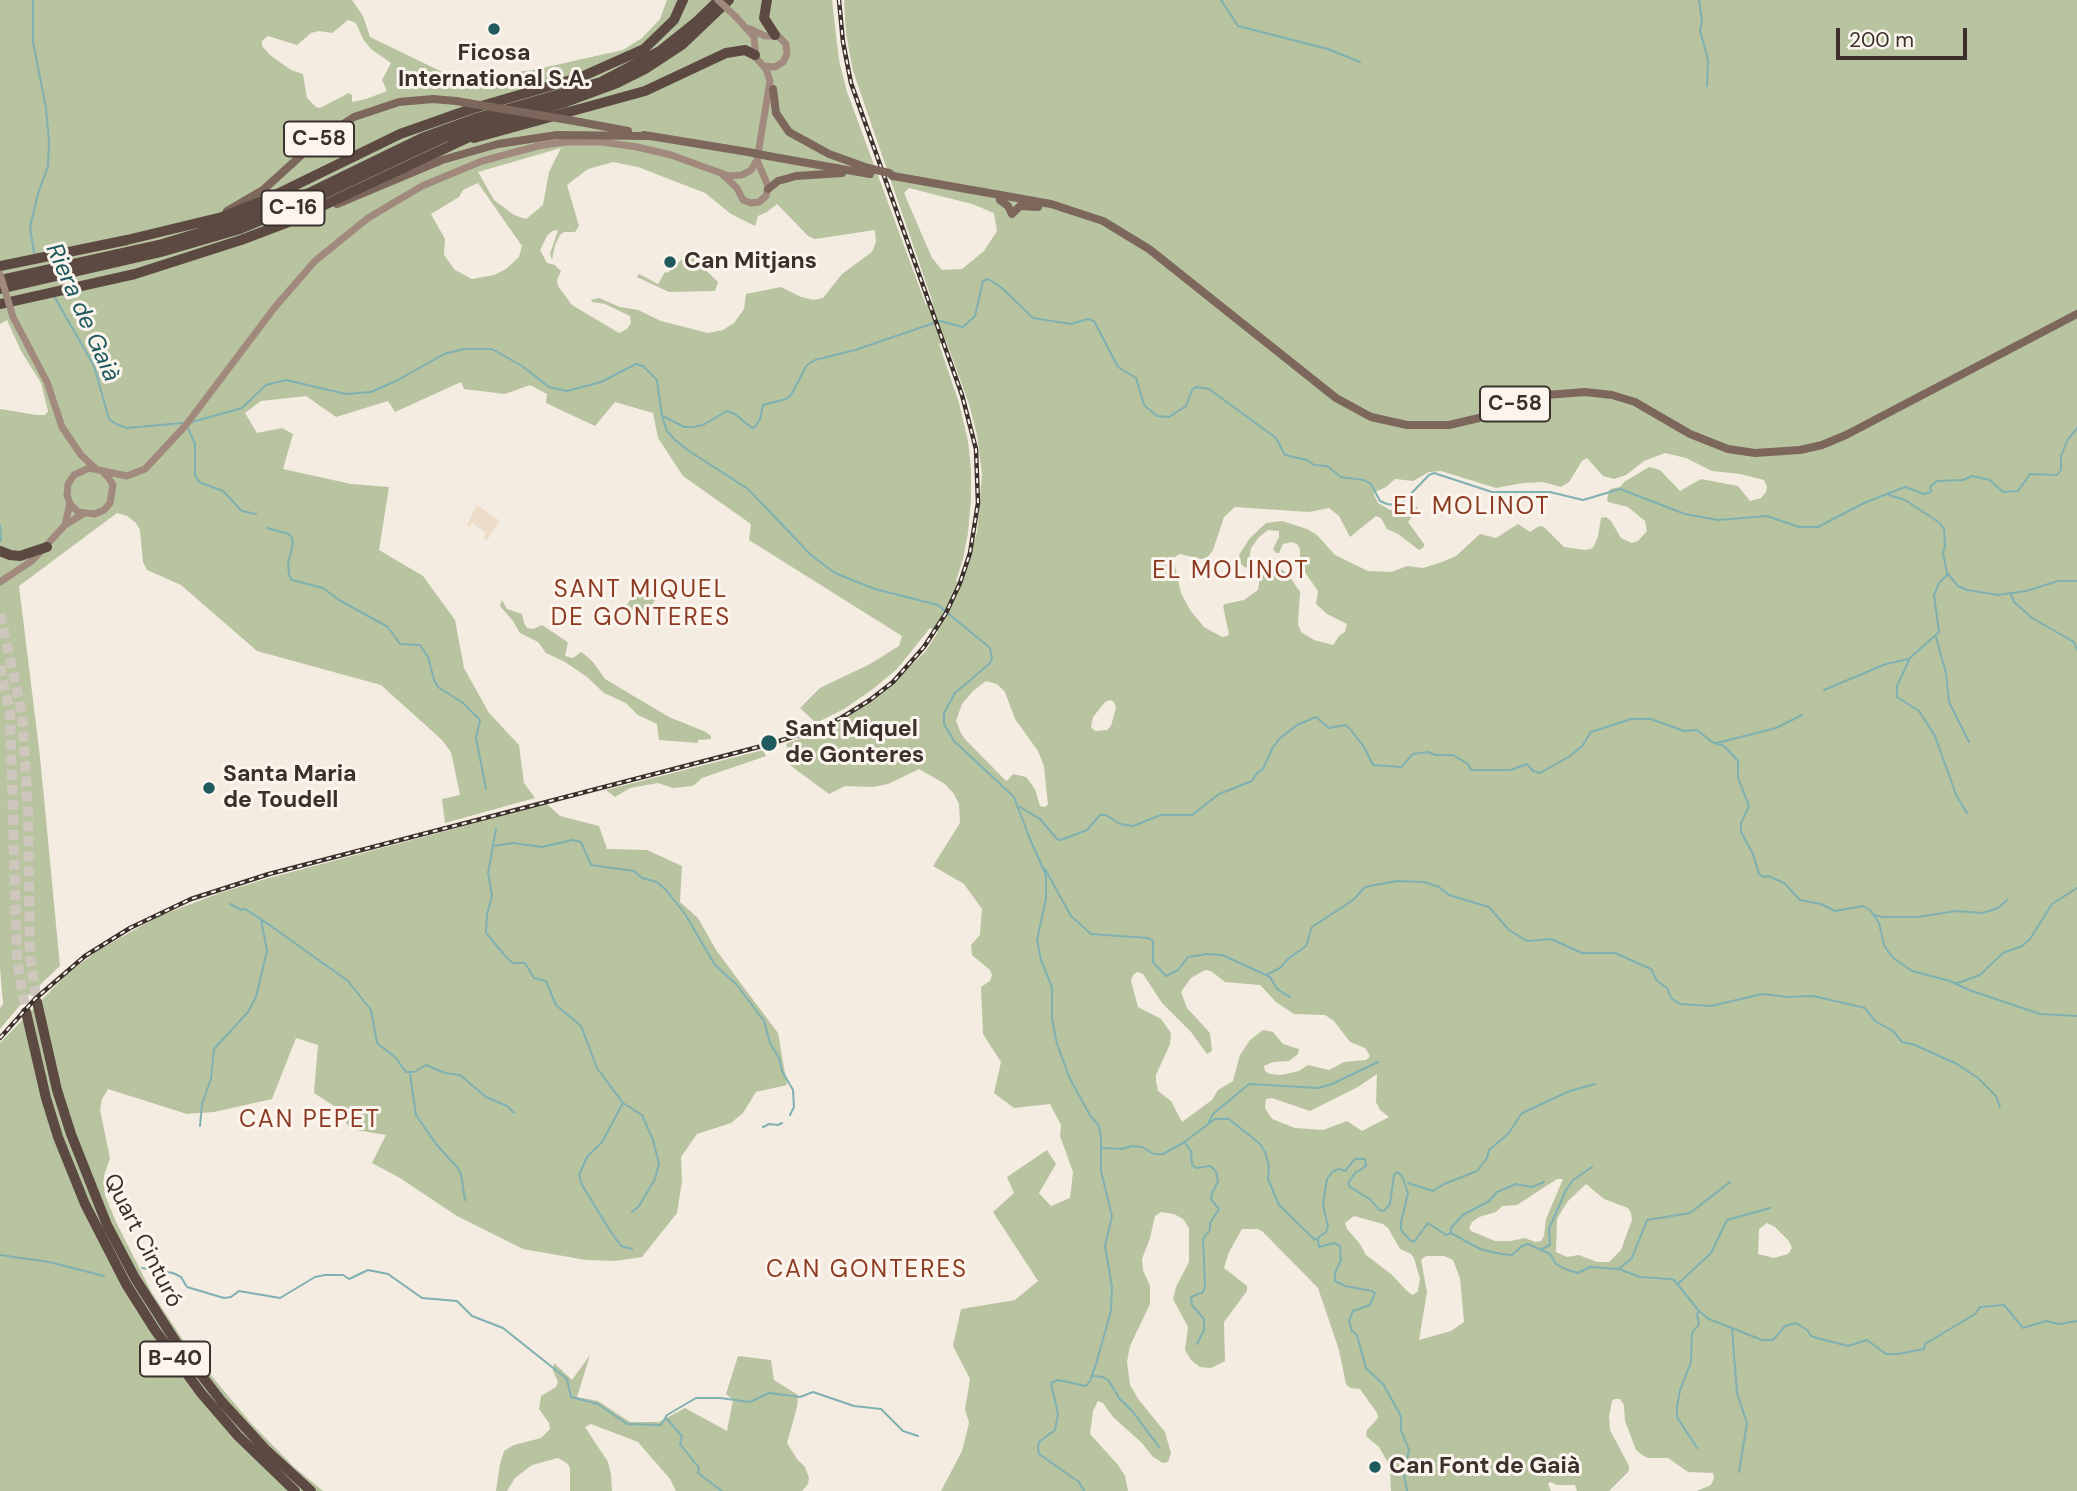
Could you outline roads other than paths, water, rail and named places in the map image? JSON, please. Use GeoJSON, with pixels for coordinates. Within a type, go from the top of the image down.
{"type":"FeatureCollection","features":[{"type":"Feature","properties":{"kind":"highway"},"geometry":{"type":"LineString","coordinates":[[201,222],[265,200],[371,147],[471,108],[581,78],[624,59],[663,32],[680,12],[682,0]]}},
{"type":"Feature","properties":{"kind":"highway","name":"C-16"},"geometry":{"type":"LineString","coordinates":[[82,267],[199,234],[261,213],[431,134],[501,110],[587,87],[619,74],[679,37],[718,0]]}},
{"type":"Feature","properties":{"kind":"highway","name":"C-16"},"geometry":{"type":"LineString","coordinates":[[0,280],[15,281],[187,245],[240,229],[313,199],[445,137],[563,103],[617,83],[645,69],[683,44],[729,0]]}},
{"type":"Feature","properties":{"kind":"highway"},"geometry":{"type":"LineString","coordinates":[[766,0],[764,18],[770,36]]}},
{"type":"Feature","properties":{"kind":"highway"},"geometry":{"type":"LineString","coordinates":[[438,151],[480,135],[645,91],[716,57],[740,50],[756,50]]}},
{"type":"Feature","properties":{"kind":"highway"},"geometry":{"type":"LineString","coordinates":[[0,304],[87,286],[189,258],[286,223],[480,131],[552,109],[563,103]]}},
{"type":"Feature","properties":{"kind":"highway"},"geometry":{"type":"LineString","coordinates":[[314,190],[414,130]]}},
{"type":"Feature","properties":{"kind":"highway","name":"C-58"},"geometry":{"type":"LineString","coordinates":[[5,264],[201,222]]}},
{"type":"Feature","properties":{"kind":"highway","name":"C-16"},"geometry":{"type":"LineString","coordinates":[[0,289],[15,281]]}},
{"type":"Feature","properties":{"kind":"highway"},"geometry":{"type":"LineString","coordinates":[[0,551],[20,556],[47,547]]}},
{"type":"Feature","properties":{"kind":"highway","name":"Quart Cinturó"},"geometry":{"type":"LineString","coordinates":[[37,1002],[57,1090],[71,1134],[107,1225],[135,1278],[176,1342],[222,1402],[266,1450],[311,1491]]}},
{"type":"Feature","properties":{"kind":"highway","name":"Quart Cinturó"},"geometry":{"type":"LineString","coordinates":[[26,1013],[58,1137],[77,1186],[126,1283],[155,1330],[201,1394],[238,1436],[295,1491]]}},
{"type":"Feature","properties":{"kind":"main road"},"geometry":{"type":"LineString","coordinates":[[773,89],[776,113],[789,132],[817,149],[867,171]]}},
{"type":"Feature","properties":{"kind":"main road","name":"C-58"},"geometry":{"type":"LineString","coordinates":[[201,222],[225,212],[262,190],[317,141],[354,117],[399,102],[433,99],[456,101],[648,136],[867,171],[887,177],[905,177],[1064,207],[1115,228],[1159,257],[1336,398],[1371,417],[1407,425],[1449,425],[1479,418],[1546,395],[1586,391],[1635,402],[1690,434],[1728,449],[1755,453],[1800,450],[1833,441],[2077,316]]}},
{"type":"Feature","properties":{"kind":"main road"},"geometry":{"type":"LineString","coordinates":[[286,223],[442,160],[498,144],[565,135],[648,136]]}},
{"type":"Feature","properties":{"kind":"main road"},"geometry":{"type":"LineString","coordinates":[[768,188],[778,181],[806,174],[867,171]]}},
{"type":"Feature","properties":{"kind":"main road","name":"C-58"},"geometry":{"type":"LineString","coordinates":[[905,177],[909,182],[1038,206],[1089,219],[1127,239],[1334,401],[1370,420],[1406,429],[1450,429],[1547,398],[1585,395],[1633,406],[1689,437],[1727,453],[1755,457],[1800,454],[1824,449],[1847,438],[2077,316]]}},
{"type":"Feature","properties":{"kind":"main road"},"geometry":{"type":"LineString","coordinates":[[978,191],[1010,201],[1014,211]]}},
{"type":"Feature","properties":{"kind":"main road"},"geometry":{"type":"LineString","coordinates":[[1000,200],[1013,214],[1020,206],[1038,206]]}},
{"type":"Feature","properties":{"kind":"street"},"geometry":{"type":"LineString","coordinates":[[718,0],[746,26],[784,41],[788,50],[785,60],[776,67],[764,66]]}},
{"type":"Feature","properties":{"kind":"street"},"geometry":{"type":"LineString","coordinates":[[746,26],[770,81],[768,106]]}},
{"type":"Feature","properties":{"kind":"street"},"geometry":{"type":"LineString","coordinates":[[756,50],[770,36]]}},
{"type":"Feature","properties":{"kind":"street"},"geometry":{"type":"LineString","coordinates":[[737,188],[757,160],[776,67]]}},
{"type":"Feature","properties":{"kind":"street"},"geometry":{"type":"LineString","coordinates":[[113,488],[127,476],[143,471],[187,425],[275,307],[315,261],[346,234],[380,210],[422,186],[482,160],[538,146],[583,142],[638,147],[722,174],[755,172],[763,175]]}},
{"type":"Feature","properties":{"kind":"street"},"geometry":{"type":"LineString","coordinates":[[722,174],[737,188],[741,198],[751,203],[763,199],[768,188],[757,160]]}},
{"type":"Feature","properties":{"kind":"street"},"geometry":{"type":"LineString","coordinates":[[0,274],[13,317],[47,382],[62,427],[81,455],[110,478],[113,488],[113,498],[107,508],[95,514],[83,514],[65,525],[33,560],[0,582]]}},
{"type":"Feature","properties":{"kind":"street"},"geometry":{"type":"LineString","coordinates":[[65,525],[69,503],[68,484],[78,471],[81,455]]}},
{"type":"Feature","properties":{"kind":"street"},"geometry":{"type":"LineString","coordinates":[[78,471],[98,470],[127,476]]}},
{"type":"Feature","properties":{"kind":"street"},"geometry":{"type":"LineString","coordinates":[[69,503],[83,514]]}},
{"type":"Feature","properties":{"kind":"waterway","name":"Riera de Gaià"},"geometry":{"type":"LineString","coordinates":[[33,0],[33,42],[46,108],[49,142],[48,166],[30,227],[34,253]]}},
{"type":"Feature","properties":{"kind":"waterway"},"geometry":{"type":"LineString","coordinates":[[1221,0],[1238,26],[1328,49],[1360,62]]}},
{"type":"Feature","properties":{"kind":"waterway"},"geometry":{"type":"LineString","coordinates":[[1699,0],[1702,21],[1700,30],[1708,60],[1707,86]]}},
{"type":"Feature","properties":{"kind":"waterway"},"geometry":{"type":"LineString","coordinates":[[663,416],[684,427],[693,427],[703,425],[727,411],[752,428],[755,427],[763,405],[791,395],[807,365],[815,360],[855,350],[940,321],[963,327],[975,316],[983,281],[988,279],[1002,288],[1033,318],[1071,324],[1088,319],[1094,321],[1118,367],[1136,378],[1144,405],[1157,416],[1169,417],[1186,406],[1192,390],[1196,387],[1209,389],[1276,438],[1285,455],[1307,460],[1314,465],[1327,466],[1341,477],[1364,480],[1371,484],[1380,501],[1387,504],[1403,502],[1434,473],[1492,492],[1550,492],[1583,500],[1620,489],[1685,514],[1718,520],[1767,516],[1799,527],[1818,527],[1864,503],[1905,487],[1924,494],[1931,492],[1930,487],[1937,481],[1963,480],[1972,476],[1990,480],[2003,492],[2018,491],[2030,474],[2057,475],[2061,470],[2061,456],[2067,441],[2077,428]]}},
{"type":"Feature","properties":{"kind":"waterway","name":"Riera de Gaià"},"geometry":{"type":"LineString","coordinates":[[54,296],[94,366],[109,419],[127,428],[183,423]]}},
{"type":"Feature","properties":{"kind":"waterway","name":"Riera de Gaià"},"geometry":{"type":"LineString","coordinates":[[192,422],[242,408],[266,385],[286,380],[346,394],[371,392],[444,354],[464,349],[492,349],[522,366],[549,387],[567,391],[601,382],[636,364],[643,366],[657,380],[662,416],[667,431],[675,440],[748,489],[811,555],[835,573],[875,589],[938,605],[990,648],[992,659],[989,664],[955,693],[944,713],[944,724],[954,741],[1014,797],[1046,875],[1046,899],[1037,940],[1041,960],[1052,987],[1052,1018],[1056,1040],[1069,1077],[1091,1117],[1098,1124],[1101,1137],[1101,1171],[1112,1216],[1105,1246],[1112,1287],[1111,1311],[1096,1364],[1086,1386],[1058,1380],[1051,1383],[1058,1414],[1055,1430],[1039,1442],[1038,1447],[1039,1454],[1079,1482],[1084,1491]]}},
{"type":"Feature","properties":{"kind":"waterway"},"geometry":{"type":"LineString","coordinates":[[188,428],[195,444],[195,475],[199,482],[223,491],[242,511],[256,514]]}},
{"type":"Feature","properties":{"kind":"waterway"},"geometry":{"type":"LineString","coordinates":[[1889,495],[1905,500],[1940,523],[1944,529],[1943,553],[1947,573],[1958,586],[1998,595],[2026,591],[2058,581],[2077,581]]}},
{"type":"Feature","properties":{"kind":"waterway"},"geometry":{"type":"LineString","coordinates":[[0,525],[1,541]]}},
{"type":"Feature","properties":{"kind":"waterway"},"geometry":{"type":"LineString","coordinates":[[267,528],[289,534],[292,538],[288,564],[292,580],[323,588],[388,627],[400,644],[420,645],[428,657],[438,687],[463,703],[480,720],[476,738],[486,789]]}},
{"type":"Feature","properties":{"kind":"waterway"},"geometry":{"type":"LineString","coordinates":[[1948,574],[1939,583],[1934,595],[1939,632],[1910,658],[1897,686],[1897,697],[1919,711],[1935,736],[1956,795],[1967,813]]}},
{"type":"Feature","properties":{"kind":"waterway"},"geometry":{"type":"LineString","coordinates":[[2011,595],[2014,602],[2032,618],[2074,642],[2077,650]]}},
{"type":"Feature","properties":{"kind":"waterway"},"geometry":{"type":"LineString","coordinates":[[1936,637],[1946,673],[1949,702],[1969,742]]}},
{"type":"Feature","properties":{"kind":"waterway"},"geometry":{"type":"LineString","coordinates":[[1824,690],[1886,664],[1908,659]]}},
{"type":"Feature","properties":{"kind":"waterway"},"geometry":{"type":"LineString","coordinates":[[1717,743],[1776,728],[1802,715]]}},
{"type":"Feature","properties":{"kind":"waterway"},"geometry":{"type":"LineString","coordinates":[[1020,807],[1040,819],[1057,839],[1061,840],[1087,830],[1100,815],[1106,815],[1120,824],[1133,826],[1161,815],[1192,815],[1219,794],[1252,781],[1263,769],[1279,739],[1297,725],[1316,717],[1329,728],[1345,725],[1350,729],[1364,747],[1373,765],[1401,767],[1413,754],[1428,752],[1435,755],[1453,755],[1468,764],[1471,770],[1511,770],[1527,764],[1533,771],[1540,773],[1570,756],[1582,746],[1591,732],[1631,719],[1651,719],[1684,731],[1697,730],[1712,742],[1724,746],[1738,761],[1738,778],[1749,806],[1741,823],[1741,832],[1753,854],[1759,874],[1763,877],[1768,876],[1784,883],[1800,900],[1821,904],[1835,911],[1863,906],[1870,910],[1879,923],[1884,945],[1892,957],[1912,971],[1950,981],[2040,1014],[2077,1016]]}},
{"type":"Feature","properties":{"kind":"waterway"},"geometry":{"type":"LineString","coordinates":[[496,829],[488,873],[492,896],[486,933],[513,963],[525,963],[534,978],[546,981],[556,1005],[581,1026],[597,1068],[623,1103],[602,1142],[587,1157],[579,1175],[582,1185],[621,1246],[632,1249]]}},
{"type":"Feature","properties":{"kind":"waterway"},"geometry":{"type":"LineString","coordinates":[[493,846],[513,843],[542,847],[572,840],[581,842],[591,865],[634,871],[642,878],[657,882],[666,890],[685,914],[715,965],[737,985],[764,1021],[770,1043],[793,1090],[794,1107],[790,1115]]}},
{"type":"Feature","properties":{"kind":"waterway"},"geometry":{"type":"LineString","coordinates":[[1045,869],[1071,916],[1091,934],[1148,938],[1153,941],[1153,962],[1166,976],[1178,970],[1188,957],[1207,954],[1222,955],[1266,975],[1280,968],[1306,946],[1312,927],[1353,900],[1365,887],[1397,881],[1424,882],[1439,887],[1449,895],[1489,907],[1509,930],[1527,941],[1551,939],[1582,953],[1615,953],[1651,969],[1657,981],[1667,988],[1671,998],[1680,1004],[1711,1006],[1762,994],[1813,996],[1865,1008],[1875,1021],[1893,1031],[1902,1042],[1957,1064],[1978,1078],[1996,1096],[2000,1107]]}},
{"type":"Feature","properties":{"kind":"waterway"},"geometry":{"type":"LineString","coordinates":[[1955,984],[1980,975],[2003,953],[2022,946],[2030,939],[2052,904],[2077,888]]}},
{"type":"Feature","properties":{"kind":"waterway"},"geometry":{"type":"LineString","coordinates":[[1875,915],[1918,917],[1956,911],[1983,913],[1998,908],[2007,900]]}},
{"type":"Feature","properties":{"kind":"waterway"},"geometry":{"type":"LineString","coordinates":[[200,1126],[202,1104],[211,1079],[214,1049],[248,1012],[256,997],[267,951],[261,919],[230,904]]}},
{"type":"Feature","properties":{"kind":"waterway"},"geometry":{"type":"LineString","coordinates":[[261,919],[348,981],[371,1010],[377,1043],[395,1057],[406,1072],[414,1072],[426,1065],[445,1073],[460,1075],[486,1097],[507,1106],[514,1113]]}},
{"type":"Feature","properties":{"kind":"waterway"},"geometry":{"type":"LineString","coordinates":[[1266,975],[1277,989],[1290,997]]}},
{"type":"Feature","properties":{"kind":"waterway"},"geometry":{"type":"LineString","coordinates":[[1209,1122],[1213,1114],[1249,1084],[1318,1088],[1378,1062]]}},
{"type":"Feature","properties":{"kind":"waterway"},"geometry":{"type":"LineString","coordinates":[[410,1074],[416,1115],[436,1144],[457,1167],[461,1174],[465,1200]]}},
{"type":"Feature","properties":{"kind":"waterway"},"geometry":{"type":"LineString","coordinates":[[1408,1183],[1433,1191],[1477,1171],[1487,1158],[1489,1150],[1508,1134],[1522,1113],[1570,1091],[1595,1084]]}},
{"type":"Feature","properties":{"kind":"waterway"},"geometry":{"type":"LineString","coordinates":[[623,1103],[642,1115],[653,1140],[659,1164],[655,1179],[639,1206],[632,1212]]}},
{"type":"Feature","properties":{"kind":"waterway"},"geometry":{"type":"LineString","coordinates":[[1101,1148],[1122,1149],[1132,1146],[1142,1147],[1154,1154],[1163,1154],[1215,1119],[1229,1119],[1260,1144],[1269,1166],[1268,1179],[1279,1205],[1315,1240],[1326,1232],[1328,1227],[1323,1205],[1327,1179],[1333,1171],[1345,1171],[1355,1159],[1365,1159],[1366,1166],[1355,1173],[1348,1183],[1350,1187],[1384,1211],[1390,1204],[1394,1175],[1397,1172],[1402,1176],[1408,1193],[1401,1230],[1414,1242],[1428,1223],[1446,1235],[1451,1233],[1480,1249],[1501,1254],[1512,1255],[1528,1244],[1550,1254],[1556,1264],[1578,1273],[1590,1267],[1619,1269],[1640,1277],[1674,1280],[1709,1319],[1762,1340],[1773,1340],[1785,1326],[1796,1323],[1817,1338],[1848,1346],[1867,1340],[1886,1354],[1898,1354],[1924,1349],[1925,1344],[1975,1314],[1980,1307],[2004,1305],[2023,1328],[2046,1321],[2059,1324],[2077,1321]]}},
{"type":"Feature","properties":{"kind":"waterway"},"geometry":{"type":"LineString","coordinates":[[763,1127],[782,1123]]}},
{"type":"Feature","properties":{"kind":"waterway"},"geometry":{"type":"LineString","coordinates":[[1185,1143],[1191,1151],[1192,1165],[1196,1168],[1210,1166],[1216,1171],[1218,1182],[1211,1199],[1219,1209],[1203,1239],[1205,1286],[1203,1292],[1191,1297],[1192,1305],[1204,1319],[1204,1330],[1197,1344]]}},
{"type":"Feature","properties":{"kind":"waterway"},"geometry":{"type":"LineString","coordinates":[[1542,1249],[1550,1245],[1549,1229],[1566,1190],[1573,1180],[1592,1167]]}},
{"type":"Feature","properties":{"kind":"waterway"},"geometry":{"type":"LineString","coordinates":[[1451,1233],[1451,1228],[1463,1215],[1489,1201],[1497,1192],[1516,1184],[1532,1187],[1544,1182]]}},
{"type":"Feature","properties":{"kind":"waterway"},"geometry":{"type":"LineString","coordinates":[[1620,1268],[1632,1258],[1647,1220],[1690,1213],[1730,1182]]}},
{"type":"Feature","properties":{"kind":"waterway"},"geometry":{"type":"LineString","coordinates":[[1678,1284],[1711,1253],[1727,1220],[1770,1208]]}},
{"type":"Feature","properties":{"kind":"waterway"},"geometry":{"type":"LineString","coordinates":[[1318,1240],[1319,1247],[1334,1243],[1340,1246],[1341,1260],[1335,1273],[1335,1281],[1375,1293],[1370,1305],[1353,1311],[1349,1321],[1352,1331],[1357,1335],[1366,1368],[1383,1384],[1401,1416],[1401,1430],[1409,1450],[1404,1474],[1407,1491]]}},
{"type":"Feature","properties":{"kind":"waterway"},"geometry":{"type":"LineString","coordinates":[[0,1255],[49,1262],[104,1276]]}},
{"type":"Feature","properties":{"kind":"waterway"},"geometry":{"type":"LineString","coordinates":[[142,1268],[173,1273],[181,1277],[187,1287],[224,1298],[239,1291],[280,1298],[315,1277],[325,1275],[343,1275],[349,1279],[368,1270],[388,1274],[422,1298],[457,1301],[472,1316],[503,1328],[567,1379],[571,1397],[598,1404],[627,1424],[661,1425],[667,1415],[696,1398],[750,1402],[769,1393],[800,1397],[813,1392],[854,1406],[881,1409],[903,1431],[918,1436]]}},
{"type":"Feature","properties":{"kind":"waterway"},"geometry":{"type":"LineString","coordinates":[[1697,1448],[1677,1417],[1677,1407],[1680,1390],[1691,1362],[1692,1333],[1699,1324],[1699,1311]]}},
{"type":"Feature","properties":{"kind":"waterway"},"geometry":{"type":"LineString","coordinates":[[1732,1329],[1737,1393],[1747,1423],[1739,1472]]}},
{"type":"Feature","properties":{"kind":"waterway"},"geometry":{"type":"LineString","coordinates":[[1093,1376],[1109,1381],[1119,1398],[1159,1447]]}},
{"type":"Feature","properties":{"kind":"waterway"},"geometry":{"type":"LineString","coordinates":[[667,1419],[682,1436],[680,1444],[699,1468],[698,1473],[722,1491]]}},
{"type":"Feature","properties":{"kind":"tunnel"},"geometry":{"type":"LineString","coordinates":[[0,614],[22,712],[28,812],[30,957],[37,1002]]}},
{"type":"Feature","properties":{"kind":"tunnel"},"geometry":{"type":"LineString","coordinates":[[0,666],[10,712],[17,960],[26,1012]]}},
{"type":"Feature","properties":{"kind":"railway"},"geometry":{"type":"LineString","coordinates":[[0,1038],[35,999],[85,956],[130,928],[191,899],[269,874],[812,731],[841,718],[870,700],[893,682],[924,647],[946,613],[970,553],[978,503],[976,449],[962,395],[851,83],[839,0]]}},
{"type":"Feature","properties":{"kind":"place","name":"Ficosa International S.A."},"geometry":{"type":"Point","coordinates":[494,29]}},
{"type":"Feature","properties":{"kind":"place","name":"Can Mitjans"},"geometry":{"type":"Point","coordinates":[670,262]}},
{"type":"Feature","properties":{"kind":"place","name":"Sant Miquel de Gonteres"},"geometry":{"type":"Point","coordinates":[769,743]}},
{"type":"Feature","properties":{"kind":"place","name":"Santa Maria de Toudell"},"geometry":{"type":"Point","coordinates":[209,788]}},
{"type":"Feature","properties":{"kind":"place","name":"Can Font de Gaià"},"geometry":{"type":"Point","coordinates":[1375,1467]}},
{"type":"Feature","properties":{"kind":"district","name":"EL MOLINOT"},"geometry":{"type":"Point","coordinates":[1472,508]}},
{"type":"Feature","properties":{"kind":"district","name":"EL MOLINOT"},"geometry":{"type":"Point","coordinates":[1231,572]}},
{"type":"Feature","properties":{"kind":"district","name":"SANT MIQUEL DE GONTERES"},"geometry":{"type":"Point","coordinates":[641,605]}},
{"type":"Feature","properties":{"kind":"district","name":"CAN PEPET"},"geometry":{"type":"Point","coordinates":[310,1121]}},
{"type":"Feature","properties":{"kind":"district","name":"CAN GONTERES"},"geometry":{"type":"Point","coordinates":[867,1271]}}]}
